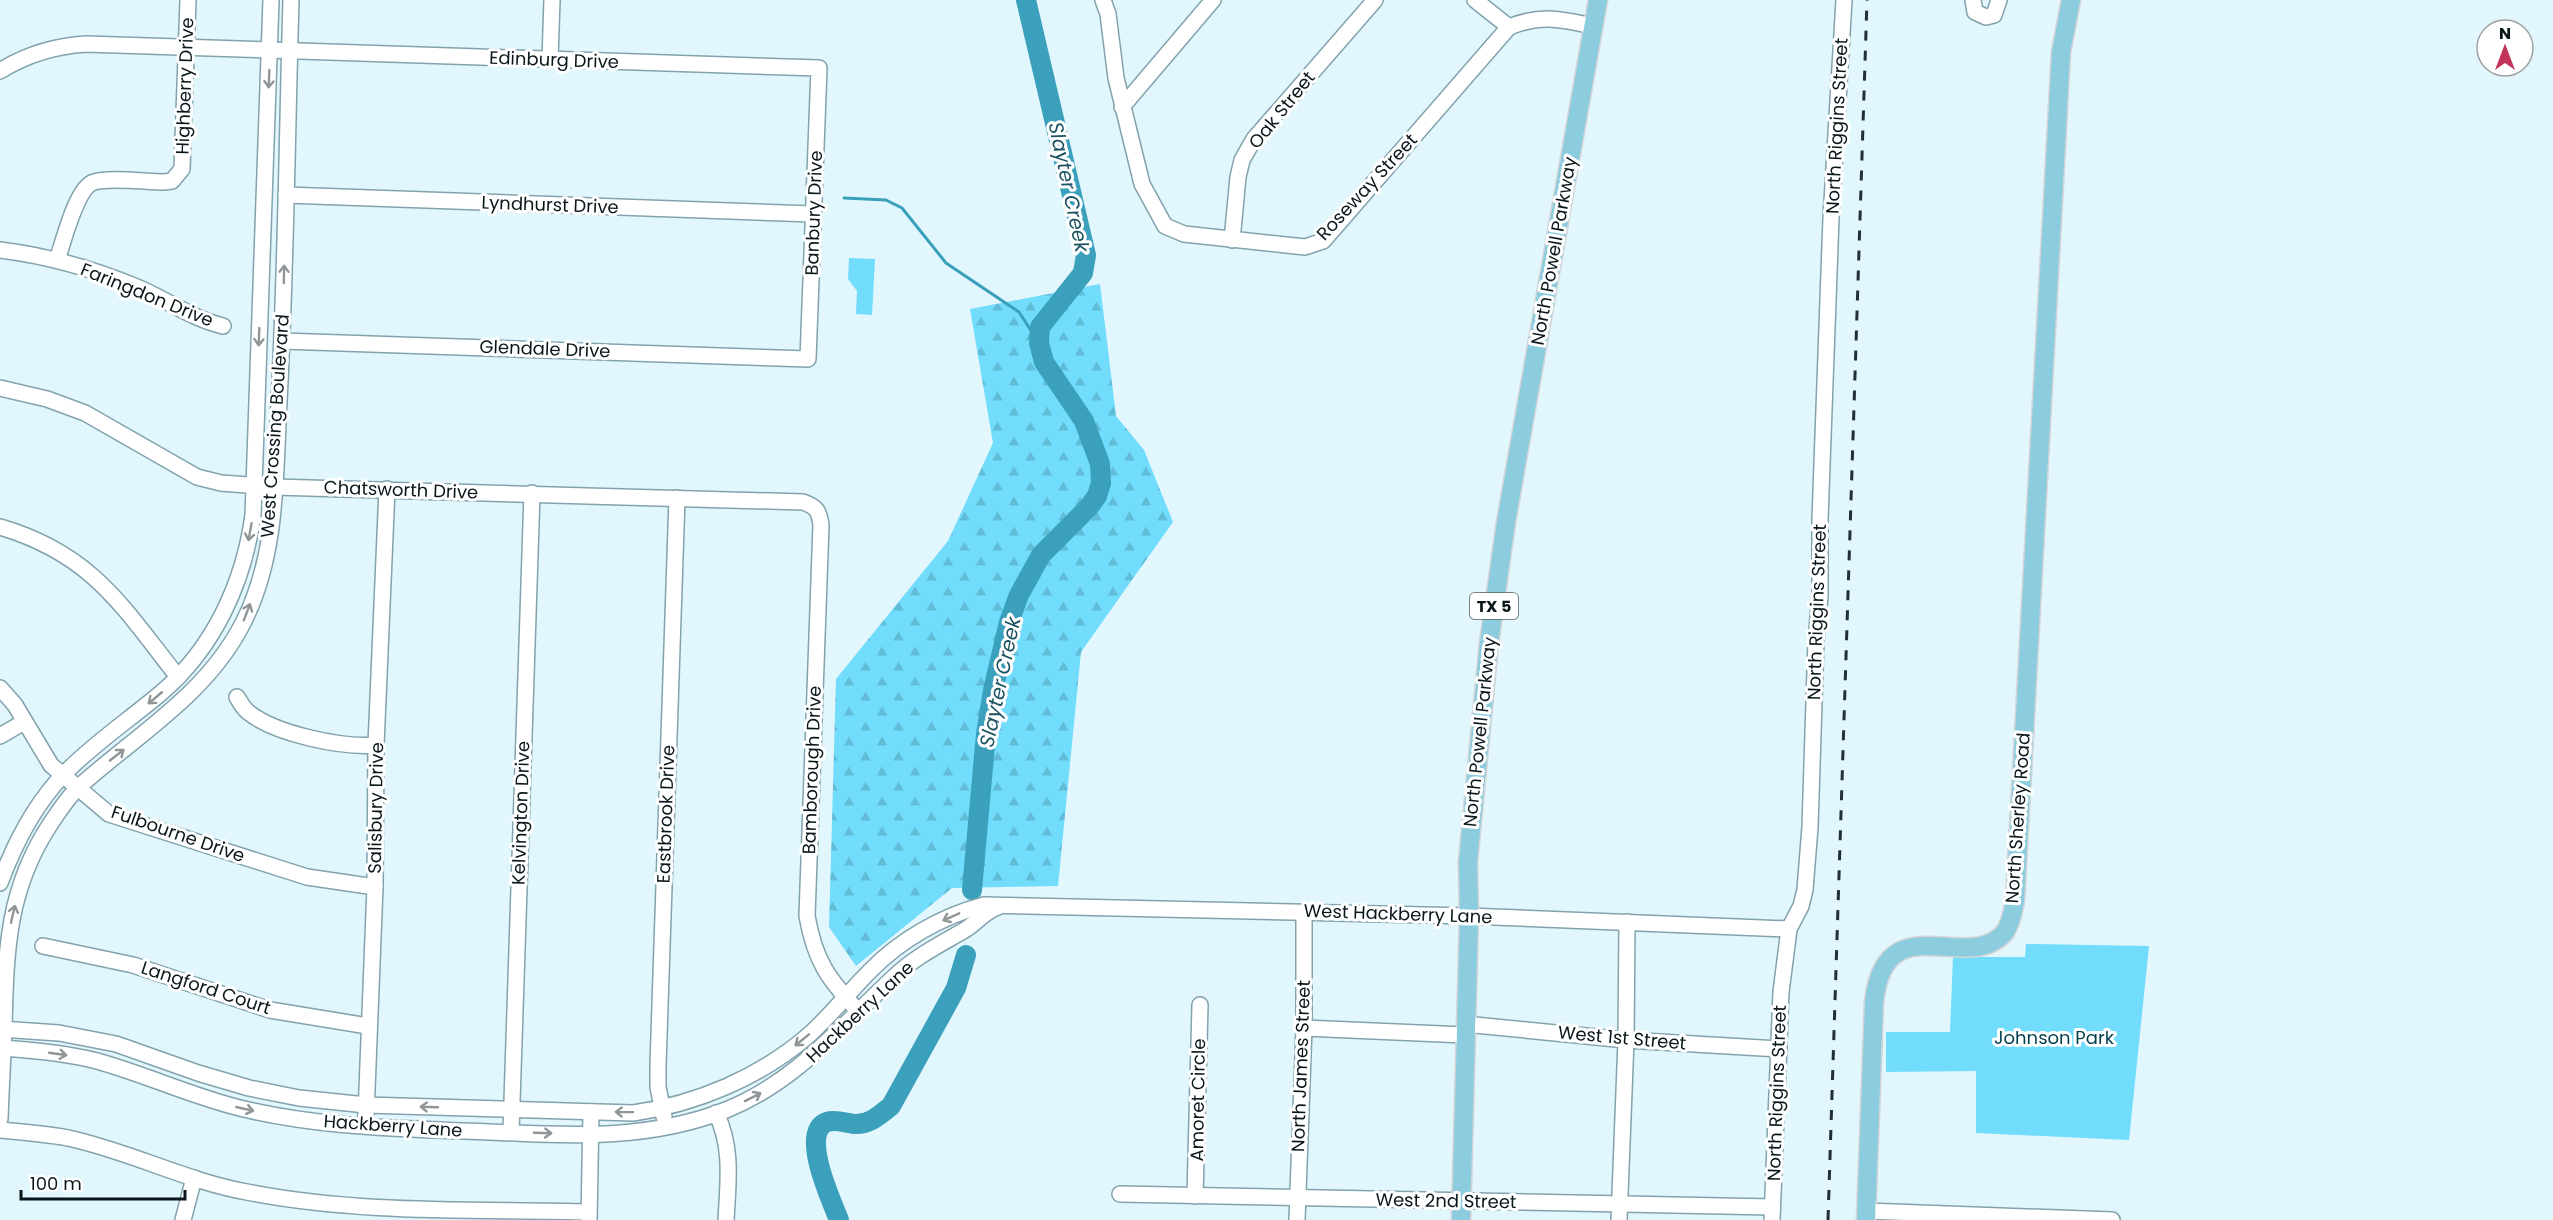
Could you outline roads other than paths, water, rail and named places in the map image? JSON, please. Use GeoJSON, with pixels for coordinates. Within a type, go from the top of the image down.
{"type":"FeatureCollection","features":[{"type":"Feature","properties":{"kind":"main road","name":"North Powell Parkway"},"geometry":{"type":"LineString","coordinates":[[1461,1220],[1469,916],[1468,854],[1495,597],[1517,457],[1598,0]]}},
{"type":"Feature","properties":{"kind":"main road","name":"North Sherley Road"},"geometry":{"type":"LineString","coordinates":[[1866,1215],[1874,1002],[1876,987],[1884,966],[1893,957],[1907,949],[1979,945],[1993,941],[2004,932],[2013,911],[2017,879],[2061,52],[2071,0]]}},
{"type":"Feature","properties":{"kind":"street","name":"Highberry Drive"},"geometry":{"type":"LineString","coordinates":[[57,260],[73,213],[87,186],[94,182],[106,181],[164,182],[172,181],[179,175],[183,159],[188,0]]}},
{"type":"Feature","properties":{"kind":"street","name":"West Crossing Boulevard"},"geometry":{"type":"LineString","coordinates":[[0,883],[24,829],[62,776],[178,677],[208,640],[226,607],[241,568],[250,534],[254,486],[271,0]]}},
{"type":"Feature","properties":{"kind":"street","name":"West Crossing Boulevard"},"geometry":{"type":"LineString","coordinates":[[0,1119],[5,959],[12,914],[27,867],[45,832],[77,788],[155,726],[193,692],[225,651],[243,623],[256,590],[267,548],[273,513],[282,341],[291,0]]}},
{"type":"Feature","properties":{"kind":"street"},"geometry":{"type":"LineString","coordinates":[[550,60],[552,0]]}},
{"type":"Feature","properties":{"kind":"street","name":"Roseway Street"},"geometry":{"type":"LineString","coordinates":[[1104,0],[1122,107],[1142,184],[1165,226],[1184,234],[1305,247],[1323,241],[1509,27]]}},
{"type":"Feature","properties":{"kind":"street"},"geometry":{"type":"LineString","coordinates":[[1122,107],[1212,0]]}},
{"type":"Feature","properties":{"kind":"street","name":"Oak Street"},"geometry":{"type":"LineString","coordinates":[[1232,240],[1238,177],[1242,160],[1254,139],[1375,0]]}},
{"type":"Feature","properties":{"kind":"street"},"geometry":{"type":"LineString","coordinates":[[1475,0],[1509,27],[1530,19],[1552,17],[1593,26]]}},
{"type":"Feature","properties":{"kind":"street","name":"North Riggins Street"},"geometry":{"type":"LineString","coordinates":[[1772,1213],[1781,992],[1789,929],[1801,906],[1805,890],[1810,827],[1816,640],[1820,596],[1820,519],[1831,218],[1844,0]]}},
{"type":"Feature","properties":{"kind":"street"},"geometry":{"type":"LineString","coordinates":[[1972,0],[1975,12],[1986,17],[1994,15],[1999,0]]}},
{"type":"Feature","properties":{"kind":"street","name":"Edinburg Drive"},"geometry":{"type":"LineString","coordinates":[[0,71],[34,54],[56,47],[86,44],[819,68]]}},
{"type":"Feature","properties":{"kind":"street","name":"Banbury Drive"},"geometry":{"type":"LineString","coordinates":[[808,359],[819,68]]}},
{"type":"Feature","properties":{"kind":"street","name":"Lyndhurst Drive"},"geometry":{"type":"LineString","coordinates":[[286,195],[813,214]]}},
{"type":"Feature","properties":{"kind":"street","name":"Faringdon Drive"},"geometry":{"type":"LineString","coordinates":[[0,250],[57,260],[138,288],[198,318],[223,326]]}},
{"type":"Feature","properties":{"kind":"street","name":"Glendale Drive"},"geometry":{"type":"LineString","coordinates":[[282,341],[808,359]]}},
{"type":"Feature","properties":{"kind":"street","name":"Chatsworth Drive"},"geometry":{"type":"LineString","coordinates":[[0,388],[47,399],[85,413],[197,477],[221,483],[274,487],[803,502],[814,506],[819,512]]}},
{"type":"Feature","properties":{"kind":"street","name":"Salisbury Drive"},"geometry":{"type":"LineString","coordinates":[[365,1127],[375,887],[376,745],[387,489]]}},
{"type":"Feature","properties":{"kind":"street","name":"Kelvington Drive"},"geometry":{"type":"LineString","coordinates":[[511,1132],[532,493]]}},
{"type":"Feature","properties":{"kind":"street","name":"Eastbrook Drive"},"geometry":{"type":"LineString","coordinates":[[666,1129],[658,1087],[658,1065],[677,498]]}},
{"type":"Feature","properties":{"kind":"street","name":"Bamborough Drive"},"geometry":{"type":"LineString","coordinates":[[819,512],[807,916],[812,944],[824,972],[859,1012]]}},
{"type":"Feature","properties":{"kind":"street"},"geometry":{"type":"LineString","coordinates":[[0,527],[39,540],[78,563],[96,578],[128,611],[178,677]]}},
{"type":"Feature","properties":{"kind":"street","name":"Fulbourne Drive"},"geometry":{"type":"LineString","coordinates":[[0,688],[15,705],[51,765],[109,814],[307,877],[375,887]]}},
{"type":"Feature","properties":{"kind":"street"},"geometry":{"type":"LineString","coordinates":[[237,697],[246,711],[264,722],[323,742],[360,746],[376,745]]}},
{"type":"Feature","properties":{"kind":"street"},"geometry":{"type":"LineString","coordinates":[[0,736],[24,722]]}},
{"type":"Feature","properties":{"kind":"street","name":"West Hackberry Lane"},"geometry":{"type":"LineString","coordinates":[[1007,905],[1469,916],[1789,929]]}},
{"type":"Feature","properties":{"kind":"street","name":"Hackberry Lane"},"geometry":{"type":"LineString","coordinates":[[2,1029],[59,1033],[116,1044],[249,1088],[298,1098],[366,1105],[633,1113],[662,1109],[712,1093],[748,1076],[781,1057],[811,1033],[882,960],[906,941],[933,925],[974,908],[1007,905]]}},
{"type":"Feature","properties":{"kind":"street","name":"Hackberry Lane"},"geometry":{"type":"LineString","coordinates":[[1,1048],[65,1055],[95,1061],[217,1101],[280,1117],[365,1127],[590,1135],[634,1134],[666,1129],[716,1113],[760,1094],[788,1076],[912,963],[966,929],[984,914],[1007,905]]}},
{"type":"Feature","properties":{"kind":"street","name":"North James Street"},"geometry":{"type":"LineString","coordinates":[[1297,1220],[1304,1028],[1304,912]]}},
{"type":"Feature","properties":{"kind":"street"},"geometry":{"type":"LineString","coordinates":[[1619,1220],[1626,1040],[1627,922]]}},
{"type":"Feature","properties":{"kind":"street","name":"Langford Court"},"geometry":{"type":"LineString","coordinates":[[44,946],[133,964],[270,1010],[368,1026]]}},
{"type":"Feature","properties":{"kind":"street","name":"Amoret Circle"},"geometry":{"type":"LineString","coordinates":[[1196,1196],[1200,1005]]}},
{"type":"Feature","properties":{"kind":"street","name":"West 1st Street"},"geometry":{"type":"LineString","coordinates":[[1304,1028],[1465,1029],[1779,1049]]}},
{"type":"Feature","properties":{"kind":"street"},"geometry":{"type":"LineString","coordinates":[[0,1130],[69,1139],[245,1192],[341,1205],[589,1216],[591,1112]]}},
{"type":"Feature","properties":{"kind":"street"},"geometry":{"type":"LineString","coordinates":[[716,1113],[724,1128],[729,1165],[726,1220]]}},
{"type":"Feature","properties":{"kind":"street"},"geometry":{"type":"LineString","coordinates":[[183,1220],[194,1178]]}},
{"type":"Feature","properties":{"kind":"street","name":"West 2nd Street"},"geometry":{"type":"LineString","coordinates":[[1120,1194],[1620,1204],[1772,1213]]}},
{"type":"Feature","properties":{"kind":"street"},"geometry":{"type":"LineString","coordinates":[[1866,1215],[2112,1220]]}},
{"type":"Feature","properties":{"kind":"waterway","name":"Slayter Creek"},"geometry":{"type":"LineString","coordinates":[[972,890],[986,734],[993,690],[1009,622],[1019,595],[1041,555],[1089,507],[1097,496],[1101,483],[1100,464],[1084,421],[1044,362],[1039,343],[1040,327],[1083,273],[1086,255],[1026,0]]}},
{"type":"Feature","properties":{"kind":"waterway"},"geometry":{"type":"LineString","coordinates":[[844,198],[886,200],[902,208],[946,263],[1019,312],[1039,343]]}},
{"type":"Feature","properties":{"kind":"waterway","name":"Slayter Creek"},"geometry":{"type":"LineString","coordinates":[[839,1220],[820,1168],[816,1139],[819,1128],[830,1121],[865,1123],[891,1106],[956,988],[966,955]]}},
{"type":"Feature","properties":{"kind":"railway"},"geometry":{"type":"LineString","coordinates":[[1828,1220],[1867,0]]}},
{"type":"Feature","properties":{"kind":"park label","name":"Johnson Park"},"geometry":{"type":"Point","coordinates":[2054,1038]}}]}
